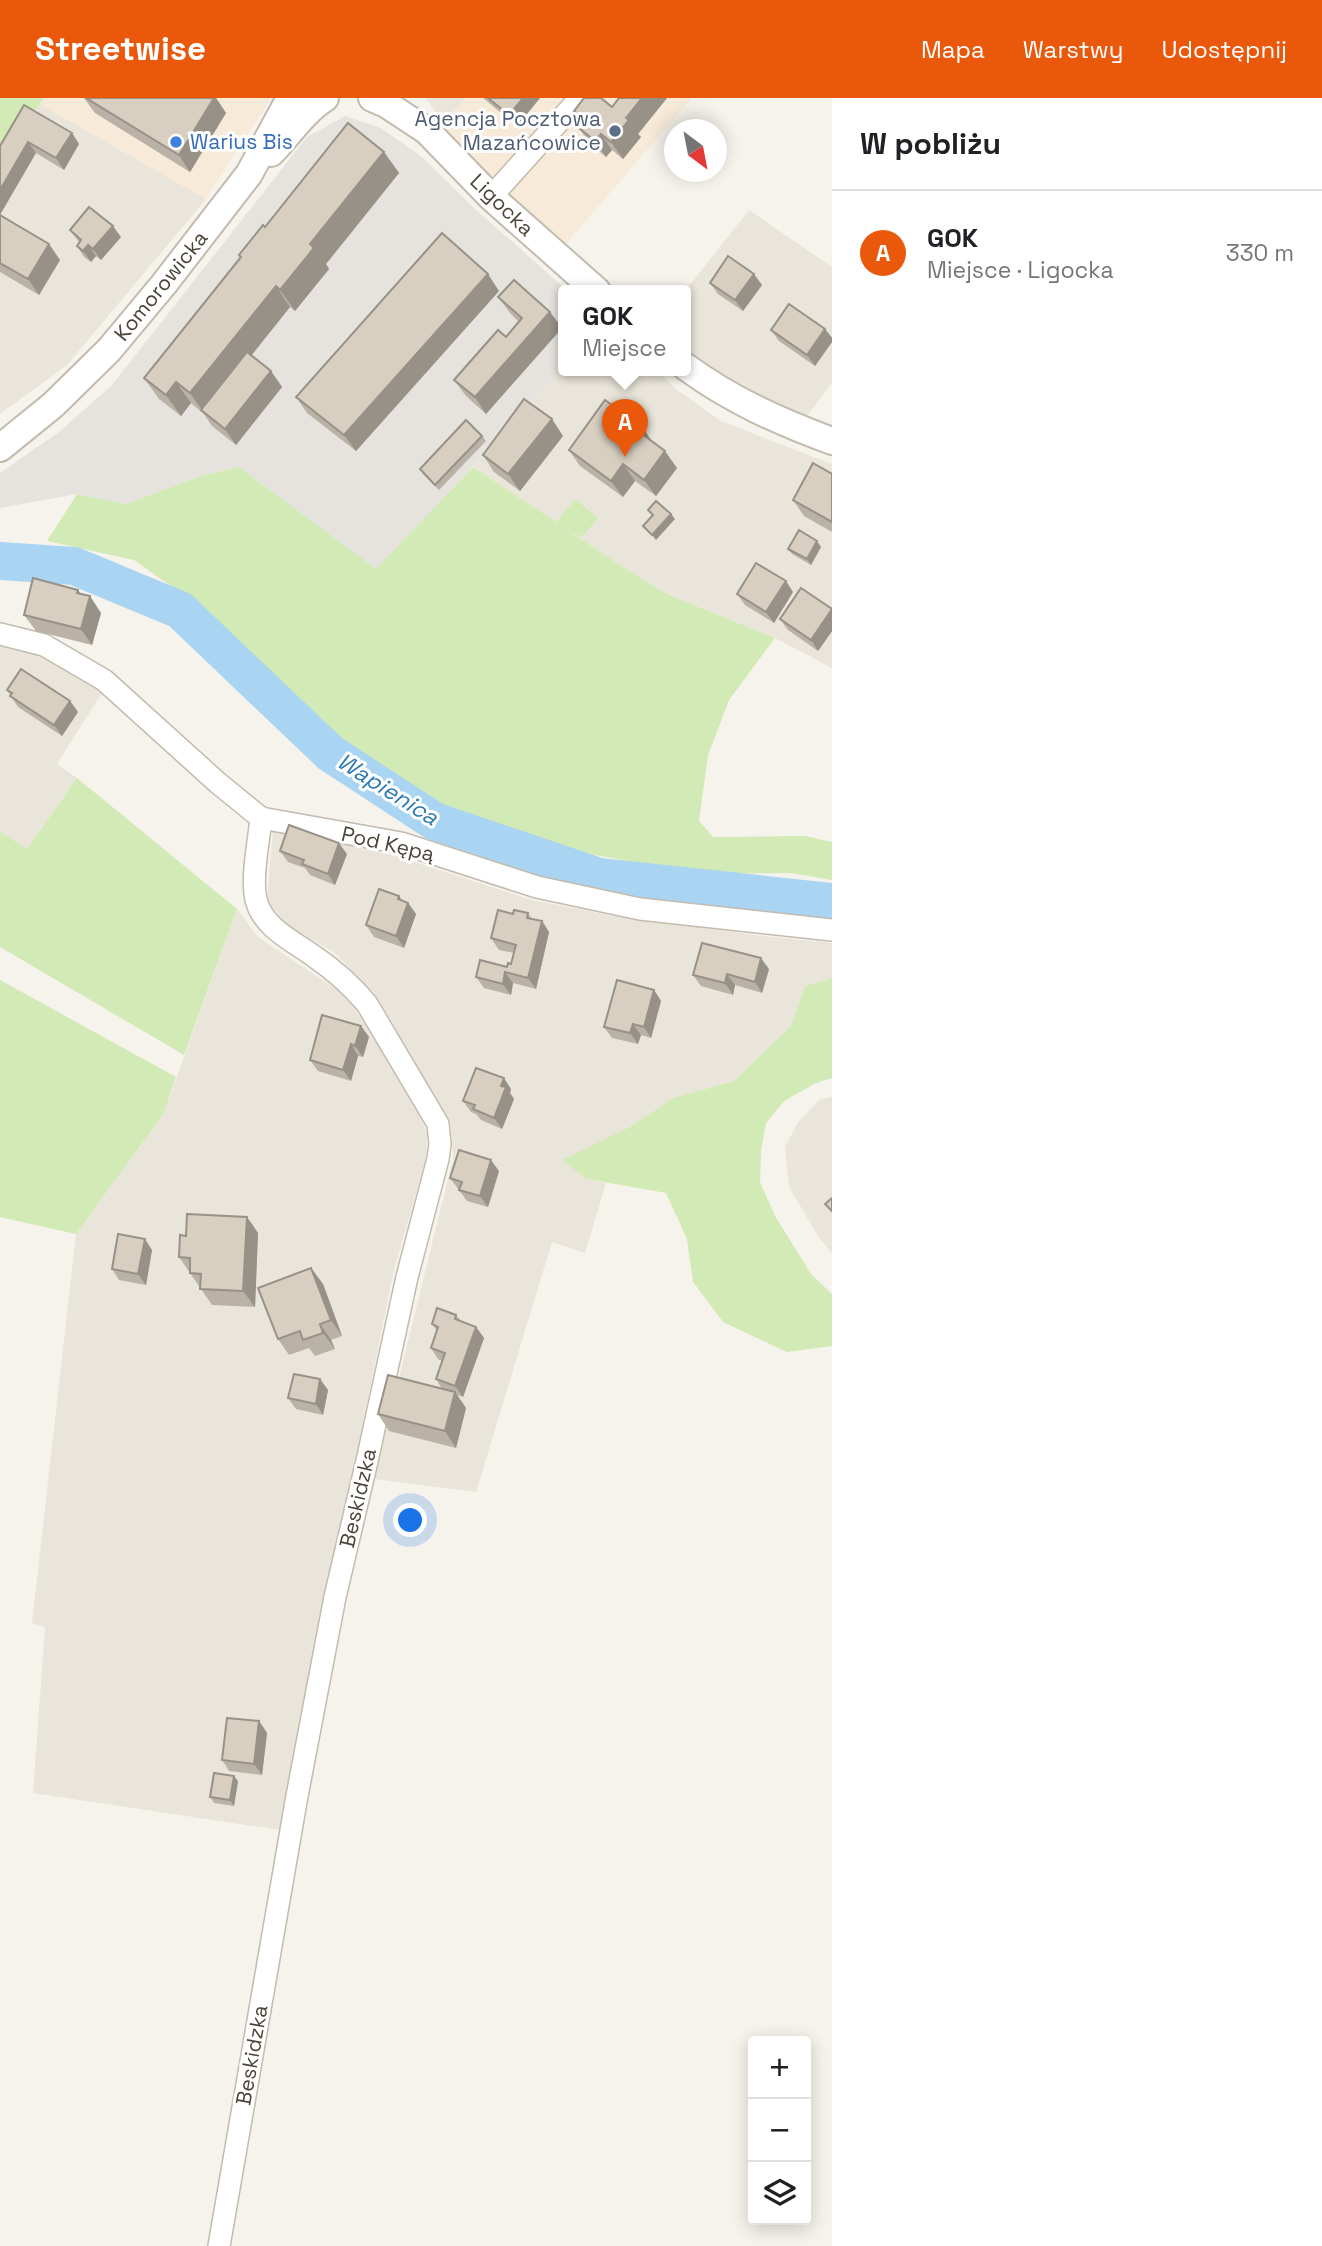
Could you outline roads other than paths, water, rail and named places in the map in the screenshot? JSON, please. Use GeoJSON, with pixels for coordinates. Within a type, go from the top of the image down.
{"type":"FeatureCollection","features":[{"type":"Feature","properties":{"kind":"street","name":"Komorowicka"},"geometry":{"type":"LineString","coordinates":[[0,448],[53,405],[109,350],[164,284],[249,174],[290,98]]}},
{"type":"Feature","properties":{"kind":"street"},"geometry":{"type":"LineString","coordinates":[[249,174],[286,138],[312,106],[326,98]]}},
{"type":"Feature","properties":{"kind":"street","name":"Ligocka"},"geometry":{"type":"LineString","coordinates":[[372,98],[427,131],[491,197],[590,285]]}},
{"type":"Feature","properties":{"kind":"street"},"geometry":{"type":"LineString","coordinates":[[401,98],[427,131]]}},
{"type":"Feature","properties":{"kind":"street"},"geometry":{"type":"LineString","coordinates":[[491,197],[580,98]]}},
{"type":"Feature","properties":{"kind":"street"},"geometry":{"type":"LineString","coordinates":[[691,371],[715,388],[759,412],[832,442]]}},
{"type":"Feature","properties":{"kind":"street","name":"Pod Kępą"},"geometry":{"type":"LineString","coordinates":[[0,634],[44,645],[104,680],[218,783],[261,818],[401,843],[537,887],[640,909],[832,930]]}},
{"type":"Feature","properties":{"kind":"street","name":"Beskidzka"},"geometry":{"type":"LineString","coordinates":[[219,2246],[297,1796],[335,1597],[407,1277],[440,1144],[438,1124],[367,1004],[353,987],[317,958],[279,933],[267,921],[256,903],[255,873],[261,818]]}},
{"type":"Feature","properties":{"kind":"waterway","name":"Wapienica"},"geometry":{"type":"LineString","coordinates":[[0,561],[74,566],[180,610],[330,753],[434,821],[599,877],[832,902]]}},
{"type":"Feature","properties":{"kind":"place","name":"Agencja Pocztowa Mazańcowice"},"geometry":{"type":"Point","coordinates":[615,131]}},
{"type":"Feature","properties":{"kind":"place","name":"Warius Bis"},"geometry":{"type":"Point","coordinates":[176,142]}},
{"type":"Feature","properties":{"kind":"place","name":"GOK"},"geometry":{"type":"Point","coordinates":[625,457]}}]}
